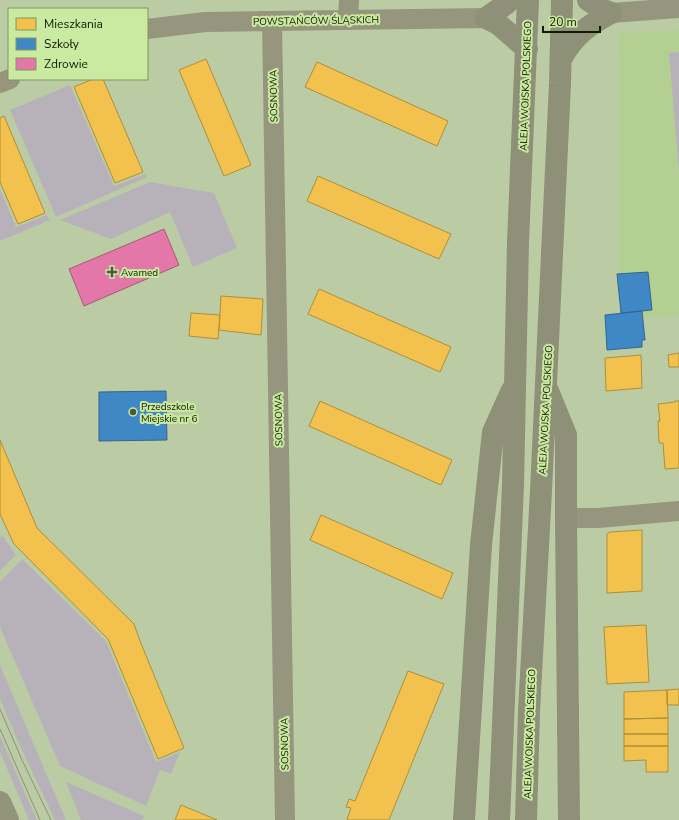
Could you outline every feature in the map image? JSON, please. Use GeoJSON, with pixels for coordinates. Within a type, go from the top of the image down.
{"type":"FeatureCollection","features":[{"type":"Feature","properties":{"kind":"main road"},"geometry":{"type":"LineString","coordinates":[[510,0],[486,18],[498,24],[527,49]]}},
{"type":"Feature","properties":{"kind":"main road","name":"ALEJA WOJSKA POLSKIEGO"},"geometry":{"type":"LineString","coordinates":[[499,820],[514,486],[518,242],[528,0]]}},
{"type":"Feature","properties":{"kind":"main road","name":"ALEJA WOJSKA POLSKIEGO"},"geometry":{"type":"LineString","coordinates":[[526,820],[529,711],[546,384],[561,59],[562,0]]}},
{"type":"Feature","properties":{"kind":"main road"},"geometry":{"type":"LineString","coordinates":[[588,0],[601,9],[611,13]]}},
{"type":"Feature","properties":{"kind":"main road"},"geometry":{"type":"LineString","coordinates":[[561,59],[570,44],[583,30],[597,20],[611,13]]}},
{"type":"Feature","properties":{"kind":"main road"},"geometry":{"type":"LineString","coordinates":[[464,820],[480,545],[493,432],[516,382]]}},
{"type":"Feature","properties":{"kind":"main road"},"geometry":{"type":"LineString","coordinates":[[546,384],[566,435],[569,820]]}},
{"type":"Feature","properties":{"kind":"street"},"geometry":{"type":"LineString","coordinates":[[611,13],[679,8]]}},
{"type":"Feature","properties":{"kind":"street","name":"POWSTAŃCÓW ŚLĄSKICH"},"geometry":{"type":"LineString","coordinates":[[148,30],[205,22],[272,21],[349,10],[486,18]]}},
{"type":"Feature","properties":{"kind":"street","name":"SOSNOWA"},"geometry":{"type":"LineString","coordinates":[[272,21],[285,820]]}},
{"type":"Feature","properties":{"kind":"street"},"geometry":{"type":"LineString","coordinates":[[566,518],[598,518],[679,511]]}},
{"type":"Feature","properties":{"kind":"street"},"geometry":{"type":"LineString","coordinates":[[0,802],[8,820]]}},
{"type":"Feature","properties":{"kind":"shaded area"},"geometry":{"type":"Polygon","coordinates":[[[679,30],[679,315],[621,321],[618,34],[679,30]]]}},
{"type":"Feature","properties":{"kind":"shaded area"},"geometry":{"type":"Polygon","coordinates":[[[679,52],[679,171],[669,53],[679,52]]]}},
{"type":"Feature","properties":{"kind":"shaded area"},"geometry":{"type":"Polygon","coordinates":[[[70,85],[114,186],[145,174],[147,177],[56,217],[10,110],[70,85]]]}},
{"type":"Feature","properties":{"kind":"shaded area"},"geometry":{"type":"Polygon","coordinates":[[[150,182],[214,193],[237,248],[193,267],[170,212],[111,239],[60,220],[150,182]]]}},
{"type":"Feature","properties":{"kind":"shaded area"},"geometry":{"type":"Polygon","coordinates":[[[0,189],[16,227],[47,215],[50,220],[0,241],[0,189]]]}},
{"type":"Feature","properties":{"kind":"shaded area"},"geometry":{"type":"Polygon","coordinates":[[[3,536],[16,555],[0,571],[0,537],[3,536]]]}},
{"type":"Feature","properties":{"kind":"shaded area"},"geometry":{"type":"Polygon","coordinates":[[[22,559],[106,641],[156,762],[180,752],[171,774],[160,770],[146,806],[60,766],[0,627],[0,582],[22,559]]]}},
{"type":"Feature","properties":{"kind":"shaded area"},"geometry":{"type":"Polygon","coordinates":[[[0,665],[66,820],[55,820],[0,699],[0,665]]]}},
{"type":"Feature","properties":{"kind":"shaded area"},"geometry":{"type":"Polygon","coordinates":[[[0,736],[37,820],[29,820],[0,752],[0,736]]]}},
{"type":"Feature","properties":{"kind":"shaded area"},"geometry":{"type":"Polygon","coordinates":[[[66,782],[144,816],[142,820],[81,820],[66,782]]]}},
{"type":"Feature","properties":{"kind":"building: Mieszkania"},"geometry":{"type":"Polygon","coordinates":[[[206,59],[251,165],[224,176],[179,70],[206,59]]]}},
{"type":"Feature","properties":{"kind":"building: Mieszkania"},"geometry":{"type":"Polygon","coordinates":[[[317,62],[448,121],[437,146],[305,87],[317,62]]]}},
{"type":"Feature","properties":{"kind":"building: Mieszkania"},"geometry":{"type":"Polygon","coordinates":[[[91,80],[103,80],[143,172],[115,183],[74,87],[91,80]]]}},
{"type":"Feature","properties":{"kind":"building: Mieszkania"},"geometry":{"type":"Polygon","coordinates":[[[4,116],[45,213],[18,224],[0,182],[0,118],[4,116]]]}},
{"type":"Feature","properties":{"kind":"building: Mieszkania"},"geometry":{"type":"Polygon","coordinates":[[[318,176],[451,234],[439,259],[307,201],[318,176]]]}},
{"type":"Feature","properties":{"kind":"building: Mieszkania"},"geometry":{"type":"Polygon","coordinates":[[[319,289],[451,347],[440,372],[308,314],[319,289]]]}},
{"type":"Feature","properties":{"kind":"building: Mieszkania"},"geometry":{"type":"Polygon","coordinates":[[[221,296],[263,299],[261,335],[219,330],[221,296]]]}},
{"type":"Feature","properties":{"kind":"building: Mieszkania"},"geometry":{"type":"Polygon","coordinates":[[[191,313],[220,315],[218,339],[189,336],[191,313]]]}},
{"type":"Feature","properties":{"kind":"building: Mieszkania"},"geometry":{"type":"Polygon","coordinates":[[[679,353],[679,367],[669,367],[668,355],[679,353]]]}},
{"type":"Feature","properties":{"kind":"building: Mieszkania"},"geometry":{"type":"Polygon","coordinates":[[[641,355],[642,388],[606,391],[605,358],[641,355]]]}},
{"type":"Feature","properties":{"kind":"building: Mieszkania"},"geometry":{"type":"Polygon","coordinates":[[[320,401],[452,460],[441,485],[309,426],[320,401]]]}},
{"type":"Feature","properties":{"kind":"building: Mieszkania"},"geometry":{"type":"Polygon","coordinates":[[[679,401],[679,468],[665,469],[663,443],[659,443],[658,421],[660,421],[658,404],[679,401]]]}},
{"type":"Feature","properties":{"kind":"building: Mieszkania"},"geometry":{"type":"Polygon","coordinates":[[[0,440],[37,528],[134,624],[184,748],[158,759],[108,639],[14,544],[0,514],[0,440]]]}},
{"type":"Feature","properties":{"kind":"building: Mieszkania"},"geometry":{"type":"Polygon","coordinates":[[[321,515],[453,573],[442,599],[310,540],[321,515]]]}},
{"type":"Feature","properties":{"kind":"building: Mieszkania"},"geometry":{"type":"Polygon","coordinates":[[[642,530],[642,591],[607,593],[607,534],[610,532],[642,530]]]}},
{"type":"Feature","properties":{"kind":"building: Mieszkania"},"geometry":{"type":"Polygon","coordinates":[[[646,625],[649,682],[607,684],[604,627],[646,625]]]}},
{"type":"Feature","properties":{"kind":"building: Mieszkania"},"geometry":{"type":"Polygon","coordinates":[[[408,671],[444,684],[389,820],[347,820],[351,808],[346,807],[349,799],[355,801],[408,671]]]}},
{"type":"Feature","properties":{"kind":"building: Mieszkania"},"geometry":{"type":"Polygon","coordinates":[[[679,689],[679,705],[667,705],[667,690],[679,689]]]}},
{"type":"Feature","properties":{"kind":"building: Mieszkania"},"geometry":{"type":"Polygon","coordinates":[[[667,690],[668,718],[624,719],[624,692],[667,690]]]}},
{"type":"Feature","properties":{"kind":"building: Mieszkania"},"geometry":{"type":"Polygon","coordinates":[[[668,718],[668,734],[624,734],[624,719],[668,718]]]}},
{"type":"Feature","properties":{"kind":"building: Mieszkania"},"geometry":{"type":"Polygon","coordinates":[[[624,734],[668,734],[668,746],[624,746],[624,734]]]}},
{"type":"Feature","properties":{"kind":"building: Mieszkania"},"geometry":{"type":"Polygon","coordinates":[[[624,746],[668,746],[668,772],[646,772],[646,760],[624,761],[624,746]]]}},
{"type":"Feature","properties":{"kind":"building: Mieszkania"},"geometry":{"type":"Polygon","coordinates":[[[181,805],[217,820],[175,820],[181,805]]]}},
{"type":"Feature","properties":{"kind":"building: Szkoły"},"geometry":{"type":"Polygon","coordinates":[[[648,272],[652,310],[621,313],[617,274],[648,272]]]}},
{"type":"Feature","properties":{"kind":"building: Szkoły"},"geometry":{"type":"Polygon","coordinates":[[[642,311],[645,340],[642,340],[642,347],[607,350],[605,315],[642,311]]]}},
{"type":"Feature","properties":{"kind":"building: Szkoły","name":"Przedszkole Miejskie nr 6"},"geometry":{"type":"Polygon","coordinates":[[[166,391],[167,440],[99,441],[99,392],[166,391]]]}},
{"type":"Feature","properties":{"kind":"building: Zdrowie"},"geometry":{"type":"Polygon","coordinates":[[[164,229],[179,265],[84,306],[69,269],[164,229]]]}},
{"type":"Feature","properties":{"kind":"tram line"},"geometry":{"type":"LineString","coordinates":[[0,709],[22,760],[51,820]]}},
{"type":"Feature","properties":{"kind":"tram line"},"geometry":{"type":"LineString","coordinates":[[0,729],[40,820]]}},
{"type":"Feature","properties":{"kind":"place","name":"Avamed"},"geometry":{"type":"Point","coordinates":[112,272]}},
{"type":"Feature","properties":{"kind":"place","name":"Przedszkole Miejskie nr 6"},"geometry":{"type":"Point","coordinates":[133,412]}}]}
